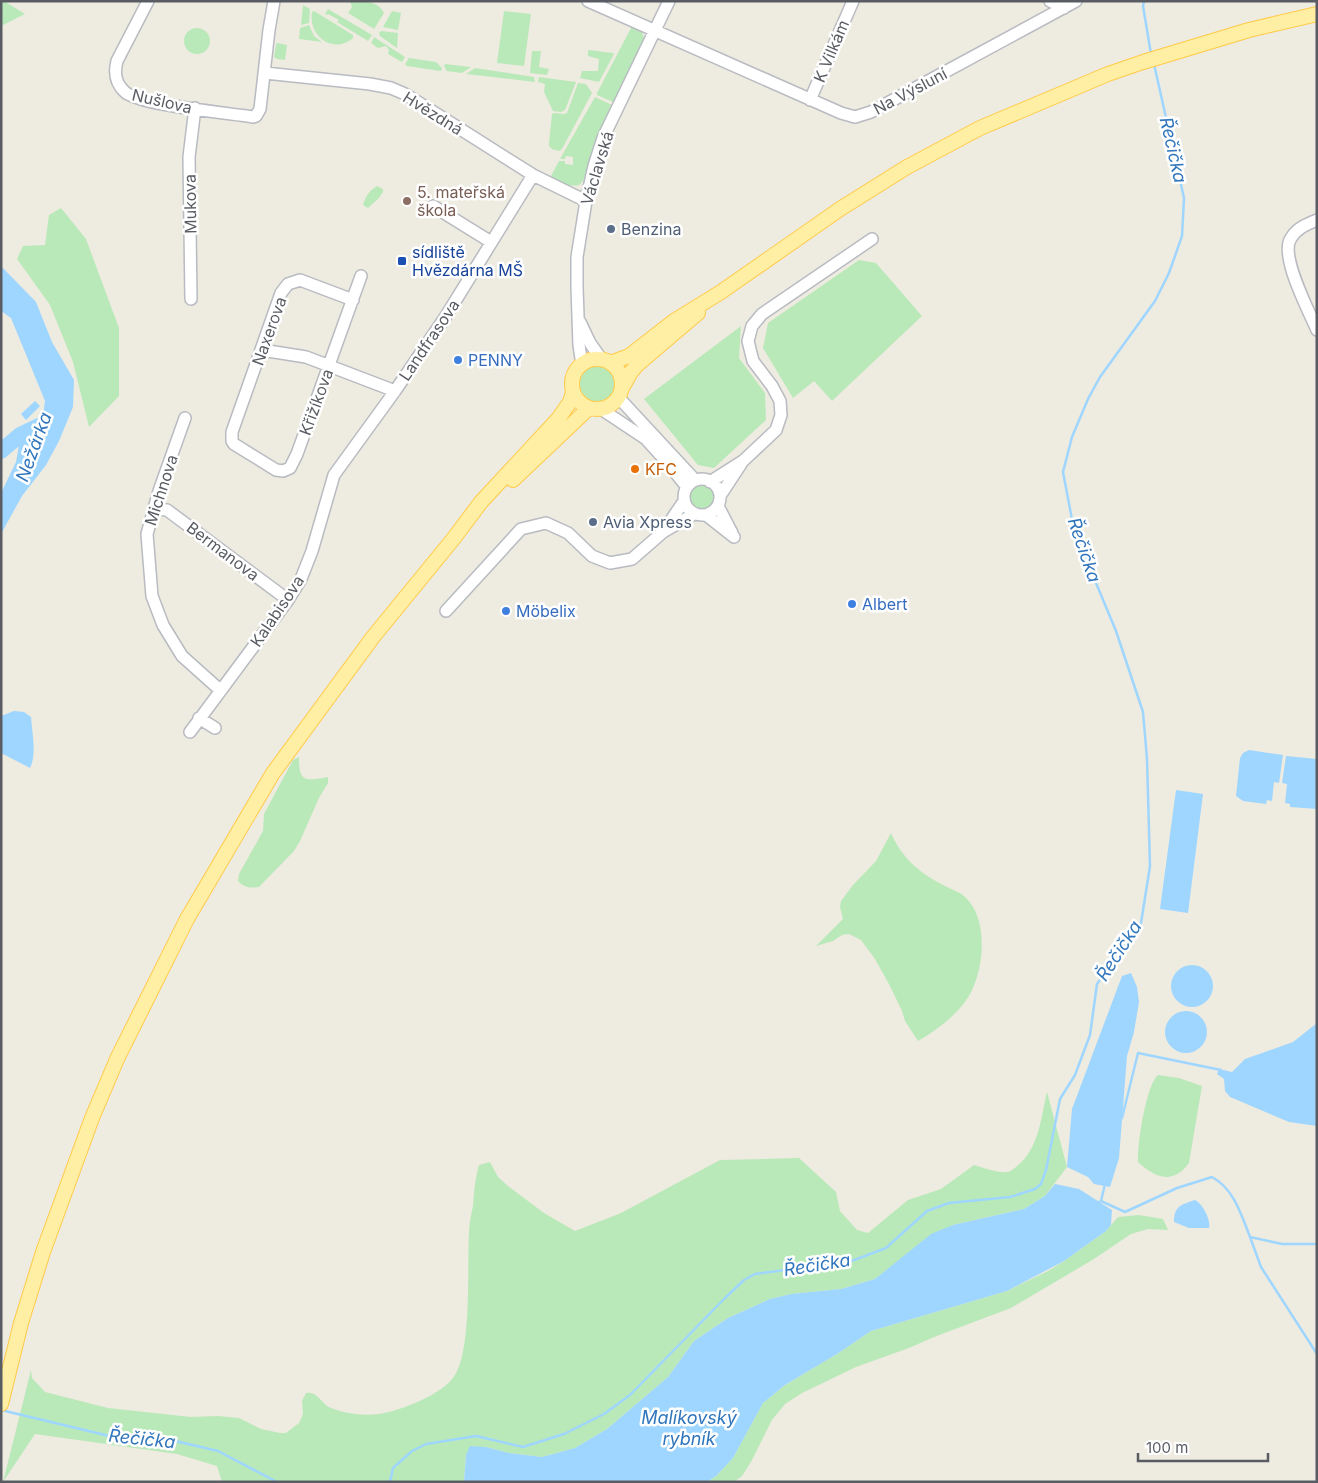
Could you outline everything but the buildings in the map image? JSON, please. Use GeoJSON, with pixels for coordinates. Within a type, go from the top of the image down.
{"type":"FeatureCollection","features":[{"type":"Feature","properties":{"kind":"main road"},"geometry":{"type":"LineString","coordinates":[[1,1404],[21,1323],[43,1252],[92,1118],[117,1059],[187,919],[273,773],[373,638],[486,496],[558,420],[570,402],[573,392],[573,377],[582,365],[589,361],[606,361],[629,356],[674,321],[721,292],[840,209],[943,147],[980,128],[1108,74],[1143,62],[1249,30],[1317,14]]}},
{"type":"Feature","properties":{"kind":"main road"},"geometry":{"type":"LineString","coordinates":[[454,538],[553,441],[595,408],[611,405],[637,365],[721,292]]}},
{"type":"Feature","properties":{"kind":"main road"},"geometry":{"type":"LineString","coordinates":[[606,361],[619,372],[620,393]]}},
{"type":"Feature","properties":{"kind":"main road"},"geometry":{"type":"LineString","coordinates":[[573,392],[579,401],[595,408]]}},
{"type":"Feature","properties":{"kind":"street","name":"Nušlova"},"geometry":{"type":"LineString","coordinates":[[148,1],[117,61],[115,69],[116,79],[126,93],[133,98],[159,104],[253,117],[256,116],[260,109],[265,72]]}},
{"type":"Feature","properties":{"kind":"street"},"geometry":{"type":"LineString","coordinates":[[265,72],[274,1]]}},
{"type":"Feature","properties":{"kind":"street","name":"Na Výsluní"},"geometry":{"type":"LineString","coordinates":[[588,1],[810,100],[855,117],[867,114],[1076,1]]}},
{"type":"Feature","properties":{"kind":"street","name":"Václavská"},"geometry":{"type":"LineString","coordinates":[[582,365],[576,287],[577,256],[586,200],[594,166],[603,138],[669,1]]}},
{"type":"Feature","properties":{"kind":"street","name":"K Vilkám"},"geometry":{"type":"LineString","coordinates":[[810,100],[853,1]]}},
{"type":"Feature","properties":{"kind":"street"},"geometry":{"type":"LineString","coordinates":[[1050,1],[1064,8]]}},
{"type":"Feature","properties":{"kind":"street","name":"Hvězdná"},"geometry":{"type":"LineString","coordinates":[[265,72],[391,88],[405,94],[533,175],[586,200]]}},
{"type":"Feature","properties":{"kind":"street","name":"Mukova"},"geometry":{"type":"LineString","coordinates":[[192,299],[189,157],[194,108]]}},
{"type":"Feature","properties":{"kind":"street","name":"Landfrasova"},"geometry":{"type":"LineString","coordinates":[[334,475],[446,316],[533,175]]}},
{"type":"Feature","properties":{"kind":"street"},"geometry":{"type":"LineString","coordinates":[[433,206],[491,242]]}},
{"type":"Feature","properties":{"kind":"street"},"geometry":{"type":"LineString","coordinates":[[1317,220],[1302,226],[1290,239],[1288,251],[1290,269],[1317,330]]}},
{"type":"Feature","properties":{"kind":"street"},"geometry":{"type":"LineString","coordinates":[[710,482],[743,461],[776,430],[781,415],[780,401],[772,386],[752,361],[748,341],[752,326],[762,314],[872,239]]}},
{"type":"Feature","properties":{"kind":"street","name":"Křižíkova"},"geometry":{"type":"LineString","coordinates":[[234,444],[276,470],[282,471],[290,468],[297,454],[361,276]]}},
{"type":"Feature","properties":{"kind":"street","name":"Naxerova"},"geometry":{"type":"LineString","coordinates":[[234,444],[232,432],[281,293],[288,284],[300,280],[352,300]]}},
{"type":"Feature","properties":{"kind":"street","name":"Václavská"},"geometry":{"type":"LineString","coordinates":[[579,318],[590,343],[606,361]]}},
{"type":"Feature","properties":{"kind":"street"},"geometry":{"type":"LineString","coordinates":[[262,350],[306,357],[395,391]]}},
{"type":"Feature","properties":{"kind":"street"},"geometry":{"type":"LineString","coordinates":[[620,393],[691,484]]}},
{"type":"Feature","properties":{"kind":"street"},"geometry":{"type":"LineString","coordinates":[[595,408],[646,439],[691,484]]}},
{"type":"Feature","properties":{"kind":"street","name":"Michnova"},"geometry":{"type":"LineString","coordinates":[[185,418],[159,491],[147,534],[152,596],[163,625],[182,656],[220,690]]}},
{"type":"Feature","properties":{"kind":"street"},"geometry":{"type":"LineString","coordinates":[[446,611],[521,529],[546,523],[568,533],[592,556],[610,563],[632,559],[663,532],[694,514],[706,515],[713,512],[743,461]]}},
{"type":"Feature","properties":{"kind":"street","name":"Kalabisova"},"geometry":{"type":"LineString","coordinates":[[190,732],[288,600],[301,579],[312,551],[334,475]]}},
{"type":"Feature","properties":{"kind":"street"},"geometry":{"type":"LineString","coordinates":[[663,532],[684,501],[684,496],[691,484],[706,480],[718,490],[719,501],[734,537],[706,515]]}},
{"type":"Feature","properties":{"kind":"street"},"geometry":{"type":"LineString","coordinates":[[684,501],[694,514]]}},
{"type":"Feature","properties":{"kind":"street","name":"Bermanova"},"geometry":{"type":"LineString","coordinates":[[155,509],[168,510],[288,600]]}},
{"type":"Feature","properties":{"kind":"street"},"geometry":{"type":"LineString","coordinates":[[200,718],[215,728]]}},
{"type":"Feature","properties":{"kind":"green space"},"geometry":{"type":"Polygon","coordinates":[[[1,1],[4,1],[25,14],[1,26],[1,1]]]}},
{"type":"Feature","properties":{"kind":"green space"},"geometry":{"type":"Polygon","coordinates":[[[350,1],[374,3],[381,9],[384,13],[374,29],[348,13],[352,7],[350,1]]]}},
{"type":"Feature","properties":{"kind":"green space"},"geometry":{"type":"Polygon","coordinates":[[[303,5],[310,9],[309,23],[301,25],[303,5]]]}},
{"type":"Feature","properties":{"kind":"green space"},"geometry":{"type":"Polygon","coordinates":[[[328,9],[372,35],[368,41],[337,22],[339,20],[325,14],[328,9]]]}},
{"type":"Feature","properties":{"kind":"green space"},"geometry":{"type":"Polygon","coordinates":[[[314,11],[353,35],[353,38],[345,43],[338,44],[330,44],[324,40],[314,29],[312,12],[314,11]]]}},
{"type":"Feature","properties":{"kind":"green space"},"geometry":{"type":"Polygon","coordinates":[[[392,11],[401,13],[398,30],[383,27],[392,11]]]}},
{"type":"Feature","properties":{"kind":"green space"},"geometry":{"type":"Polygon","coordinates":[[[504,11],[531,14],[524,66],[497,63],[504,11]]]}},
{"type":"Feature","properties":{"kind":"green space"},"geometry":{"type":"Polygon","coordinates":[[[309,25],[314,36],[322,42],[299,39],[300,28],[309,25]]]}},
{"type":"Feature","properties":{"kind":"green space"},"geometry":{"type":"Polygon","coordinates":[[[632,26],[641,30],[644,38],[613,102],[597,95],[597,93],[632,26]]]}},
{"type":"Feature","properties":{"kind":"green space"},"geometry":{"type":"Polygon","coordinates":[[[197,28],[207,31],[210,41],[207,51],[197,54],[187,51],[184,41],[187,31],[197,28]]]}},
{"type":"Feature","properties":{"kind":"green space"},"geometry":{"type":"Polygon","coordinates":[[[381,31],[398,33],[397,48],[380,36],[379,33],[381,31]]]}},
{"type":"Feature","properties":{"kind":"green space"},"geometry":{"type":"Polygon","coordinates":[[[374,37],[405,57],[402,62],[388,54],[389,50],[386,46],[378,48],[371,43],[374,37]]]}},
{"type":"Feature","properties":{"kind":"green space"},"geometry":{"type":"Polygon","coordinates":[[[277,43],[287,45],[285,60],[274,57],[277,43]]]}},
{"type":"Feature","properties":{"kind":"green space"},"geometry":{"type":"Polygon","coordinates":[[[588,50],[614,54],[599,82],[580,78],[582,71],[598,71],[599,59],[588,56],[588,50]]]}},
{"type":"Feature","properties":{"kind":"green space"},"geometry":{"type":"Polygon","coordinates":[[[532,51],[541,51],[539,67],[549,69],[547,75],[530,73],[532,51]]]}},
{"type":"Feature","properties":{"kind":"green space"},"geometry":{"type":"Polygon","coordinates":[[[409,58],[436,62],[442,68],[441,71],[407,66],[405,64],[409,58]]]}},
{"type":"Feature","properties":{"kind":"green space"},"geometry":{"type":"Polygon","coordinates":[[[445,64],[471,67],[462,73],[447,71],[444,66],[445,64]]]}},
{"type":"Feature","properties":{"kind":"green space"},"geometry":{"type":"Polygon","coordinates":[[[475,68],[534,77],[535,82],[466,74],[475,68]]]}},
{"type":"Feature","properties":{"kind":"green space"},"geometry":{"type":"Polygon","coordinates":[[[539,77],[576,82],[565,110],[561,112],[553,111],[544,92],[545,84],[538,82],[539,77]]]}},
{"type":"Feature","properties":{"kind":"green space"},"geometry":{"type":"Polygon","coordinates":[[[578,83],[586,84],[592,93],[562,149],[559,151],[552,149],[549,143],[552,114],[567,113],[578,83]]]}},
{"type":"Feature","properties":{"kind":"green space"},"geometry":{"type":"Polygon","coordinates":[[[595,97],[612,105],[596,141],[583,181],[575,186],[560,183],[551,176],[559,161],[565,161],[565,164],[573,165],[573,157],[566,156],[565,159],[560,159],[595,97]]]}},
{"type":"Feature","properties":{"kind":"green space"},"geometry":{"type":"Polygon","coordinates":[[[377,186],[383,189],[383,192],[368,208],[363,205],[364,202],[370,192],[377,186]]]}},
{"type":"Feature","properties":{"kind":"green space"},"geometry":{"type":"Polygon","coordinates":[[[61,208],[86,239],[119,328],[119,396],[89,427],[73,362],[50,305],[17,259],[23,246],[45,245],[49,215],[61,208]]]}},
{"type":"Feature","properties":{"kind":"green space"},"geometry":{"type":"Polygon","coordinates":[[[859,260],[876,263],[922,316],[832,401],[814,381],[793,398],[763,348],[768,323],[859,260]]]}},
{"type":"Feature","properties":{"kind":"green space"},"geometry":{"type":"Polygon","coordinates":[[[741,326],[739,358],[765,393],[766,420],[714,468],[698,465],[644,399],[741,326]]]}},
{"type":"Feature","properties":{"kind":"green space"},"geometry":{"type":"Polygon","coordinates":[[[597,365],[604,366],[610,371],[615,377],[615,391],[610,397],[604,402],[597,403],[590,402],[584,397],[579,391],[578,384],[579,377],[584,371],[590,366],[597,365]]]}},
{"type":"Feature","properties":{"kind":"green space"},"geometry":{"type":"Polygon","coordinates":[[[701,484],[710,488],[714,497],[710,506],[701,510],[692,506],[688,497],[692,488],[701,484]]]}},
{"type":"Feature","properties":{"kind":"green space"},"geometry":{"type":"Polygon","coordinates":[[[299,757],[302,776],[309,779],[328,777],[328,783],[294,851],[259,887],[245,886],[238,881],[239,874],[263,831],[264,814],[293,760],[299,757]]]}},
{"type":"Feature","properties":{"kind":"green space"},"geometry":{"type":"Polygon","coordinates":[[[891,833],[907,859],[929,877],[960,893],[973,906],[981,933],[980,964],[972,991],[950,1019],[918,1041],[905,1021],[890,986],[875,959],[861,940],[849,934],[816,946],[843,919],[840,907],[841,901],[853,885],[876,861],[891,833]]]}},
{"type":"Feature","properties":{"kind":"green space"},"geometry":{"type":"Polygon","coordinates":[[[1158,1075],[1179,1078],[1202,1086],[1189,1163],[1183,1170],[1170,1177],[1157,1175],[1144,1168],[1138,1162],[1139,1143],[1146,1102],[1158,1075]]]}},
{"type":"Feature","properties":{"kind":"green space"},"geometry":{"type":"Polygon","coordinates":[[[1047,1092],[1067,1167],[1045,1196],[1024,1209],[953,1225],[916,1247],[875,1279],[841,1289],[791,1294],[770,1299],[728,1318],[694,1341],[668,1377],[607,1429],[575,1448],[542,1457],[509,1453],[486,1447],[466,1455],[464,1482],[222,1482],[217,1466],[177,1454],[35,1434],[3,1482],[31,1370],[32,1378],[45,1392],[108,1408],[191,1417],[218,1416],[239,1418],[261,1429],[280,1433],[286,1433],[299,1423],[303,1414],[302,1401],[306,1393],[314,1394],[328,1406],[343,1412],[373,1415],[409,1405],[432,1395],[455,1375],[464,1346],[468,1307],[469,1226],[479,1165],[490,1162],[498,1177],[508,1186],[544,1213],[575,1231],[621,1213],[720,1160],[799,1158],[836,1192],[840,1211],[857,1230],[868,1233],[908,1200],[941,1189],[974,1165],[999,1172],[1008,1172],[1014,1169],[1024,1159],[1035,1142],[1047,1092]]]}},
{"type":"Feature","properties":{"kind":"green space"},"geometry":{"type":"Polygon","coordinates":[[[1139,1215],[1163,1219],[1168,1230],[1148,1229],[1131,1234],[1094,1259],[1011,1308],[856,1367],[802,1393],[785,1404],[772,1420],[742,1476],[734,1482],[707,1482],[716,1476],[733,1458],[763,1403],[785,1385],[871,1331],[1007,1291],[1064,1261],[1106,1231],[1118,1217],[1139,1215]]]}},
{"type":"Feature","properties":{"kind":"water","name":"Nežárka"},"geometry":{"type":"Polygon","coordinates":[[[1,266],[36,302],[52,342],[74,380],[73,407],[59,441],[46,465],[22,496],[1,534],[1,493],[16,462],[22,428],[43,415],[45,401],[11,318],[1,311],[1,266]]]}},
{"type":"Feature","properties":{"kind":"water"},"geometry":{"type":"Polygon","coordinates":[[[35,401],[40,406],[26,420],[21,414],[35,401]]]}},
{"type":"Feature","properties":{"kind":"water"},"geometry":{"type":"Polygon","coordinates":[[[14,711],[24,712],[31,717],[34,750],[30,768],[1,753],[1,716],[14,711]]]}},
{"type":"Feature","properties":{"kind":"water"},"geometry":{"type":"Polygon","coordinates":[[[1249,750],[1283,755],[1279,783],[1274,782],[1272,801],[1267,800],[1266,804],[1243,801],[1236,796],[1240,758],[1243,753],[1249,750]]]}},
{"type":"Feature","properties":{"kind":"water"},"geometry":{"type":"Polygon","coordinates":[[[1286,756],[1317,759],[1317,809],[1290,807],[1290,804],[1285,803],[1287,784],[1282,783],[1286,756]]]}},
{"type":"Feature","properties":{"kind":"water"},"geometry":{"type":"Polygon","coordinates":[[[1176,790],[1203,794],[1188,913],[1160,909],[1176,790]]]}},
{"type":"Feature","properties":{"kind":"water"},"geometry":{"type":"Polygon","coordinates":[[[1192,965],[1207,971],[1213,986],[1207,1001],[1192,1007],[1177,1001],[1171,986],[1177,971],[1192,965]]]}},
{"type":"Feature","properties":{"kind":"water"},"geometry":{"type":"Polygon","coordinates":[[[1131,973],[1137,987],[1139,1002],[1134,1032],[1127,1056],[1119,1158],[1110,1187],[1094,1184],[1088,1177],[1067,1167],[1072,1109],[1122,976],[1131,973]]]}},
{"type":"Feature","properties":{"kind":"water"},"geometry":{"type":"Polygon","coordinates":[[[1186,1011],[1201,1017],[1207,1032],[1201,1047],[1186,1053],[1171,1047],[1165,1032],[1171,1017],[1186,1011]]]}},
{"type":"Feature","properties":{"kind":"water"},"geometry":{"type":"Polygon","coordinates":[[[1317,1023],[1317,1126],[1289,1122],[1230,1097],[1225,1091],[1224,1079],[1217,1074],[1219,1069],[1232,1072],[1245,1059],[1293,1042],[1317,1023]]]}},
{"type":"Feature","properties":{"kind":"water","name":"Malíkovský rybník"},"geometry":{"type":"Polygon","coordinates":[[[1055,1184],[1079,1189],[1112,1210],[1111,1225],[1106,1231],[1064,1261],[1007,1291],[871,1331],[785,1385],[763,1403],[733,1458],[716,1476],[707,1482],[464,1482],[466,1455],[470,1446],[542,1457],[575,1448],[607,1429],[668,1377],[694,1341],[728,1318],[770,1299],[791,1294],[841,1289],[875,1279],[931,1234],[953,1225],[1024,1209],[1045,1196],[1055,1184]]]}},
{"type":"Feature","properties":{"kind":"water"},"geometry":{"type":"Polygon","coordinates":[[[1195,1200],[1206,1212],[1209,1228],[1189,1228],[1174,1222],[1177,1209],[1195,1200]]]}},
{"type":"Feature","properties":{"kind":"waterway","name":"Řečička"},"geometry":{"type":"LineString","coordinates":[[1144,1],[1143,6],[1151,54]]}},
{"type":"Feature","properties":{"kind":"waterway","name":"Řečička"},"geometry":{"type":"LineString","coordinates":[[390,1482],[393,1468],[412,1451],[426,1444],[476,1436],[523,1447],[564,1434],[604,1414],[630,1395],[724,1299],[744,1280],[755,1274],[849,1262],[886,1248],[927,1211],[949,1203],[1010,1197],[1035,1189],[1041,1184],[1046,1170],[1060,1099],[1075,1075],[1090,1035],[1097,984],[1141,923],[1150,866],[1147,759],[1143,712],[1116,631],[1074,530],[1063,472],[1072,437],[1088,399],[1100,377],[1155,301],[1169,273],[1182,236],[1184,198],[1154,64]]}},
{"type":"Feature","properties":{"kind":"waterway","name":"Nežárka"},"geometry":{"type":"LineString","coordinates":[[1,451],[20,435],[39,426]]}},
{"type":"Feature","properties":{"kind":"waterway"},"geometry":{"type":"LineString","coordinates":[[1122,1118],[1138,1053],[1221,1070]]}},
{"type":"Feature","properties":{"kind":"waterway"},"geometry":{"type":"LineString","coordinates":[[1101,1201],[1125,1212],[1177,1188],[1212,1177],[1220,1182],[1231,1195],[1240,1211],[1250,1237],[1282,1244],[1317,1244]]}},
{"type":"Feature","properties":{"kind":"waterway"},"geometry":{"type":"LineString","coordinates":[[1097,1203],[1101,1201],[1105,1184]]}},
{"type":"Feature","properties":{"kind":"waterway"},"geometry":{"type":"LineString","coordinates":[[1250,1237],[1261,1267],[1317,1354]]}},
{"type":"Feature","properties":{"kind":"waterway","name":"Řečička"},"geometry":{"type":"LineString","coordinates":[[1,1410],[126,1440],[167,1439],[218,1451],[277,1482]]}},
{"type":"Feature","properties":{"kind":"place","name":"5. mateřská škola"},"geometry":{"type":"Point","coordinates":[407,201]}},
{"type":"Feature","properties":{"kind":"place","name":"Benzina"},"geometry":{"type":"Point","coordinates":[611,229]}},
{"type":"Feature","properties":{"kind":"place","name":"sídliště Hvězdárna MŠ"},"geometry":{"type":"Point","coordinates":[402,261]}},
{"type":"Feature","properties":{"kind":"place","name":"PENNY"},"geometry":{"type":"Point","coordinates":[458,360]}},
{"type":"Feature","properties":{"kind":"place","name":"KFC"},"geometry":{"type":"Point","coordinates":[635,469]}},
{"type":"Feature","properties":{"kind":"place","name":"Avia Xpress"},"geometry":{"type":"Point","coordinates":[593,522]}},
{"type":"Feature","properties":{"kind":"place","name":"Albert"},"geometry":{"type":"Point","coordinates":[852,604]}},
{"type":"Feature","properties":{"kind":"place","name":"Möbelix"},"geometry":{"type":"Point","coordinates":[506,611]}}]}
